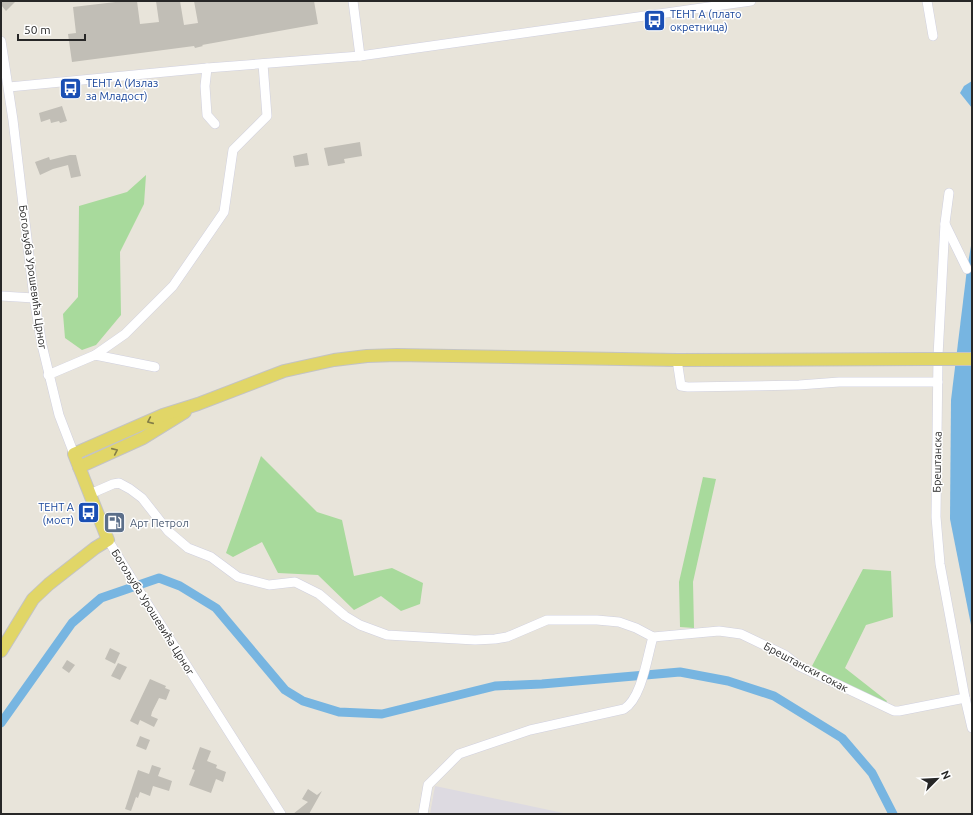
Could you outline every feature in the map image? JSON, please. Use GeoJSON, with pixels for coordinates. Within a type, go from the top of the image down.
{"type":"FeatureCollection","features":[{"type":"Feature","properties":{"kind":"main road"},"geometry":{"type":"LineString","coordinates":[[74,454],[163,415],[198,404],[284,371],[334,360],[367,356],[459,355],[677,360],[972,360]]}},
{"type":"Feature","properties":{"kind":"main road"},"geometry":{"type":"LineString","coordinates":[[79,467],[143,438],[198,404]]}},
{"type":"Feature","properties":{"kind":"main road","name":"Богољуба Урошевића Црног"},"geometry":{"type":"LineString","coordinates":[[74,454],[108,540]]}},
{"type":"Feature","properties":{"kind":"main road"},"geometry":{"type":"LineString","coordinates":[[1,651],[33,599],[49,584],[95,548],[108,540]]}},
{"type":"Feature","properties":{"kind":"street"},"geometry":{"type":"LineString","coordinates":[[353,1],[360,56]]}},
{"type":"Feature","properties":{"kind":"street"},"geometry":{"type":"LineString","coordinates":[[9,87],[208,68],[360,56],[751,1]]}},
{"type":"Feature","properties":{"kind":"street"},"geometry":{"type":"LineString","coordinates":[[926,1],[932,36]]}},
{"type":"Feature","properties":{"kind":"street","name":"Богољуба Урошевића Црног"},"geometry":{"type":"LineString","coordinates":[[1,41],[9,87],[34,298],[48,375],[59,415],[74,454]]}},
{"type":"Feature","properties":{"kind":"street"},"geometry":{"type":"LineString","coordinates":[[48,375],[95,355],[125,334],[173,286],[224,212],[233,150],[267,116],[263,64]]}},
{"type":"Feature","properties":{"kind":"street"},"geometry":{"type":"LineString","coordinates":[[208,68],[205,86],[207,115],[214,124]]}},
{"type":"Feature","properties":{"kind":"street","name":"Брештанска"},"geometry":{"type":"LineString","coordinates":[[949,193],[945,223],[938,382],[936,517],[940,564],[972,728]]}},
{"type":"Feature","properties":{"kind":"street"},"geometry":{"type":"LineString","coordinates":[[945,223],[967,269]]}},
{"type":"Feature","properties":{"kind":"street"},"geometry":{"type":"LineString","coordinates":[[1,296],[34,298]]}},
{"type":"Feature","properties":{"kind":"street"},"geometry":{"type":"LineString","coordinates":[[95,355],[156,367]]}},
{"type":"Feature","properties":{"kind":"street"},"geometry":{"type":"LineString","coordinates":[[677,360],[681,386],[688,387],[799,385],[839,382],[938,382]]}},
{"type":"Feature","properties":{"kind":"street"},"geometry":{"type":"LineString","coordinates":[[90,494],[119,483],[142,498],[168,531],[188,548],[211,557],[238,577],[268,585],[295,582],[319,594],[346,616],[360,625],[387,635],[475,640],[495,639],[507,637],[547,620],[597,620],[619,622],[650,635],[639,690],[631,705],[624,709],[530,730],[459,754],[428,785],[423,814]]}},
{"type":"Feature","properties":{"kind":"street","name":"Богољуба Урошевића Црног"},"geometry":{"type":"LineString","coordinates":[[108,540],[281,814]]}},
{"type":"Feature","properties":{"kind":"street","name":"Брештански сокак"},"geometry":{"type":"LineString","coordinates":[[650,635],[719,631],[741,634],[785,655],[799,666],[894,711],[934,705],[965,698]]}},
{"type":"Feature","properties":{"kind":"shaded area"},"geometry":{"type":"Polygon","coordinates":[[[435,786],[568,814],[430,814],[435,786]]]}},
{"type":"Feature","properties":{"kind":"green space"},"geometry":{"type":"Polygon","coordinates":[[[146,175],[144,204],[120,252],[121,315],[96,345],[82,350],[65,338],[63,314],[78,297],[79,206],[127,192],[146,175]]]}},
{"type":"Feature","properties":{"kind":"green space"},"geometry":{"type":"Polygon","coordinates":[[[261,456],[317,512],[342,520],[354,576],[392,568],[423,583],[420,604],[401,611],[381,596],[354,610],[318,575],[278,573],[262,542],[233,557],[226,553],[261,456]]]}},
{"type":"Feature","properties":{"kind":"green space"},"geometry":{"type":"Polygon","coordinates":[[[703,477],[716,479],[693,582],[694,628],[680,627],[679,582],[703,477]]]}},
{"type":"Feature","properties":{"kind":"green space"},"geometry":{"type":"Polygon","coordinates":[[[863,569],[891,571],[893,617],[866,625],[845,668],[887,701],[885,705],[812,666],[863,569]]]}},
{"type":"Feature","properties":{"kind":"water"},"geometry":{"type":"Polygon","coordinates":[[[972,81],[972,108],[960,93],[964,86],[972,81]]]}},
{"type":"Feature","properties":{"kind":"water"},"geometry":{"type":"Polygon","coordinates":[[[972,240],[972,630],[950,519],[951,400],[972,240]]]}},
{"type":"Feature","properties":{"kind":"building"},"geometry":{"type":"Polygon","coordinates":[[[1,1],[16,1],[6,11],[1,5],[1,1]]]}},
{"type":"Feature","properties":{"kind":"building"},"geometry":{"type":"Polygon","coordinates":[[[124,1],[137,1],[140,24],[159,22],[156,1],[180,1],[184,25],[198,23],[194,1],[314,1],[318,24],[202,45],[203,46],[195,48],[194,46],[72,62],[68,34],[76,33],[73,7],[124,1]]]}},
{"type":"Feature","properties":{"kind":"building"},"geometry":{"type":"Polygon","coordinates":[[[62,106],[67,121],[51,123],[50,119],[41,122],[39,113],[62,106]]]}},
{"type":"Feature","properties":{"kind":"building"},"geometry":{"type":"Polygon","coordinates":[[[360,142],[362,156],[344,159],[345,163],[328,166],[324,148],[360,142]]]}},
{"type":"Feature","properties":{"kind":"building"},"geometry":{"type":"Polygon","coordinates":[[[307,153],[309,165],[295,167],[293,156],[307,153]]]}},
{"type":"Feature","properties":{"kind":"building"},"geometry":{"type":"Polygon","coordinates":[[[76,155],[81,176],[71,178],[68,165],[53,169],[40,175],[35,162],[49,157],[50,160],[76,155]]]}},
{"type":"Feature","properties":{"kind":"building"},"geometry":{"type":"Polygon","coordinates":[[[110,648],[120,653],[115,664],[105,659],[110,648]]]}},
{"type":"Feature","properties":{"kind":"building"},"geometry":{"type":"Polygon","coordinates":[[[67,660],[75,665],[69,673],[62,668],[67,660]]]}},
{"type":"Feature","properties":{"kind":"building"},"geometry":{"type":"Polygon","coordinates":[[[118,663],[127,667],[120,680],[111,676],[118,663]]]}},
{"type":"Feature","properties":{"kind":"building"},"geometry":{"type":"Polygon","coordinates":[[[150,679],[166,686],[165,688],[170,690],[166,700],[159,698],[152,712],[151,716],[158,719],[154,727],[140,720],[138,725],[130,721],[150,679]]]}},
{"type":"Feature","properties":{"kind":"building"},"geometry":{"type":"Polygon","coordinates":[[[140,736],[150,740],[146,750],[136,746],[140,736]]]}},
{"type":"Feature","properties":{"kind":"building"},"geometry":{"type":"Polygon","coordinates":[[[200,747],[211,751],[207,761],[217,765],[216,768],[226,772],[223,782],[216,779],[211,793],[189,785],[195,770],[192,769],[200,747]]]}},
{"type":"Feature","properties":{"kind":"building"},"geometry":{"type":"Polygon","coordinates":[[[152,765],[161,768],[158,776],[172,781],[169,791],[153,786],[150,796],[140,792],[138,798],[136,797],[131,811],[125,809],[138,770],[149,774],[152,765]]]}},
{"type":"Feature","properties":{"kind":"building"},"geometry":{"type":"Polygon","coordinates":[[[308,789],[317,795],[322,791],[309,814],[293,814],[308,802],[302,799],[308,789]]]}},
{"type":"Feature","properties":{"kind":"waterway"},"geometry":{"type":"LineString","coordinates":[[1,723],[72,623],[101,598],[159,578],[180,586],[216,608],[285,690],[303,701],[339,712],[382,714],[495,686],[542,684],[680,672],[728,681],[774,696],[842,738],[872,773],[893,814]]}},
{"type":"Feature","properties":{"kind":"place","name":"ТЕНТ А (плато окретница)"},"geometry":{"type":"Point","coordinates":[655,20]}},
{"type":"Feature","properties":{"kind":"place","name":"ТЕНТ А (Излаз за Младост)"},"geometry":{"type":"Point","coordinates":[71,89]}},
{"type":"Feature","properties":{"kind":"place","name":"ТЕНТ А (мост)"},"geometry":{"type":"Point","coordinates":[89,513]}},
{"type":"Feature","properties":{"kind":"place","name":"Арт Петрол"},"geometry":{"type":"Point","coordinates":[115,523]}}]}
